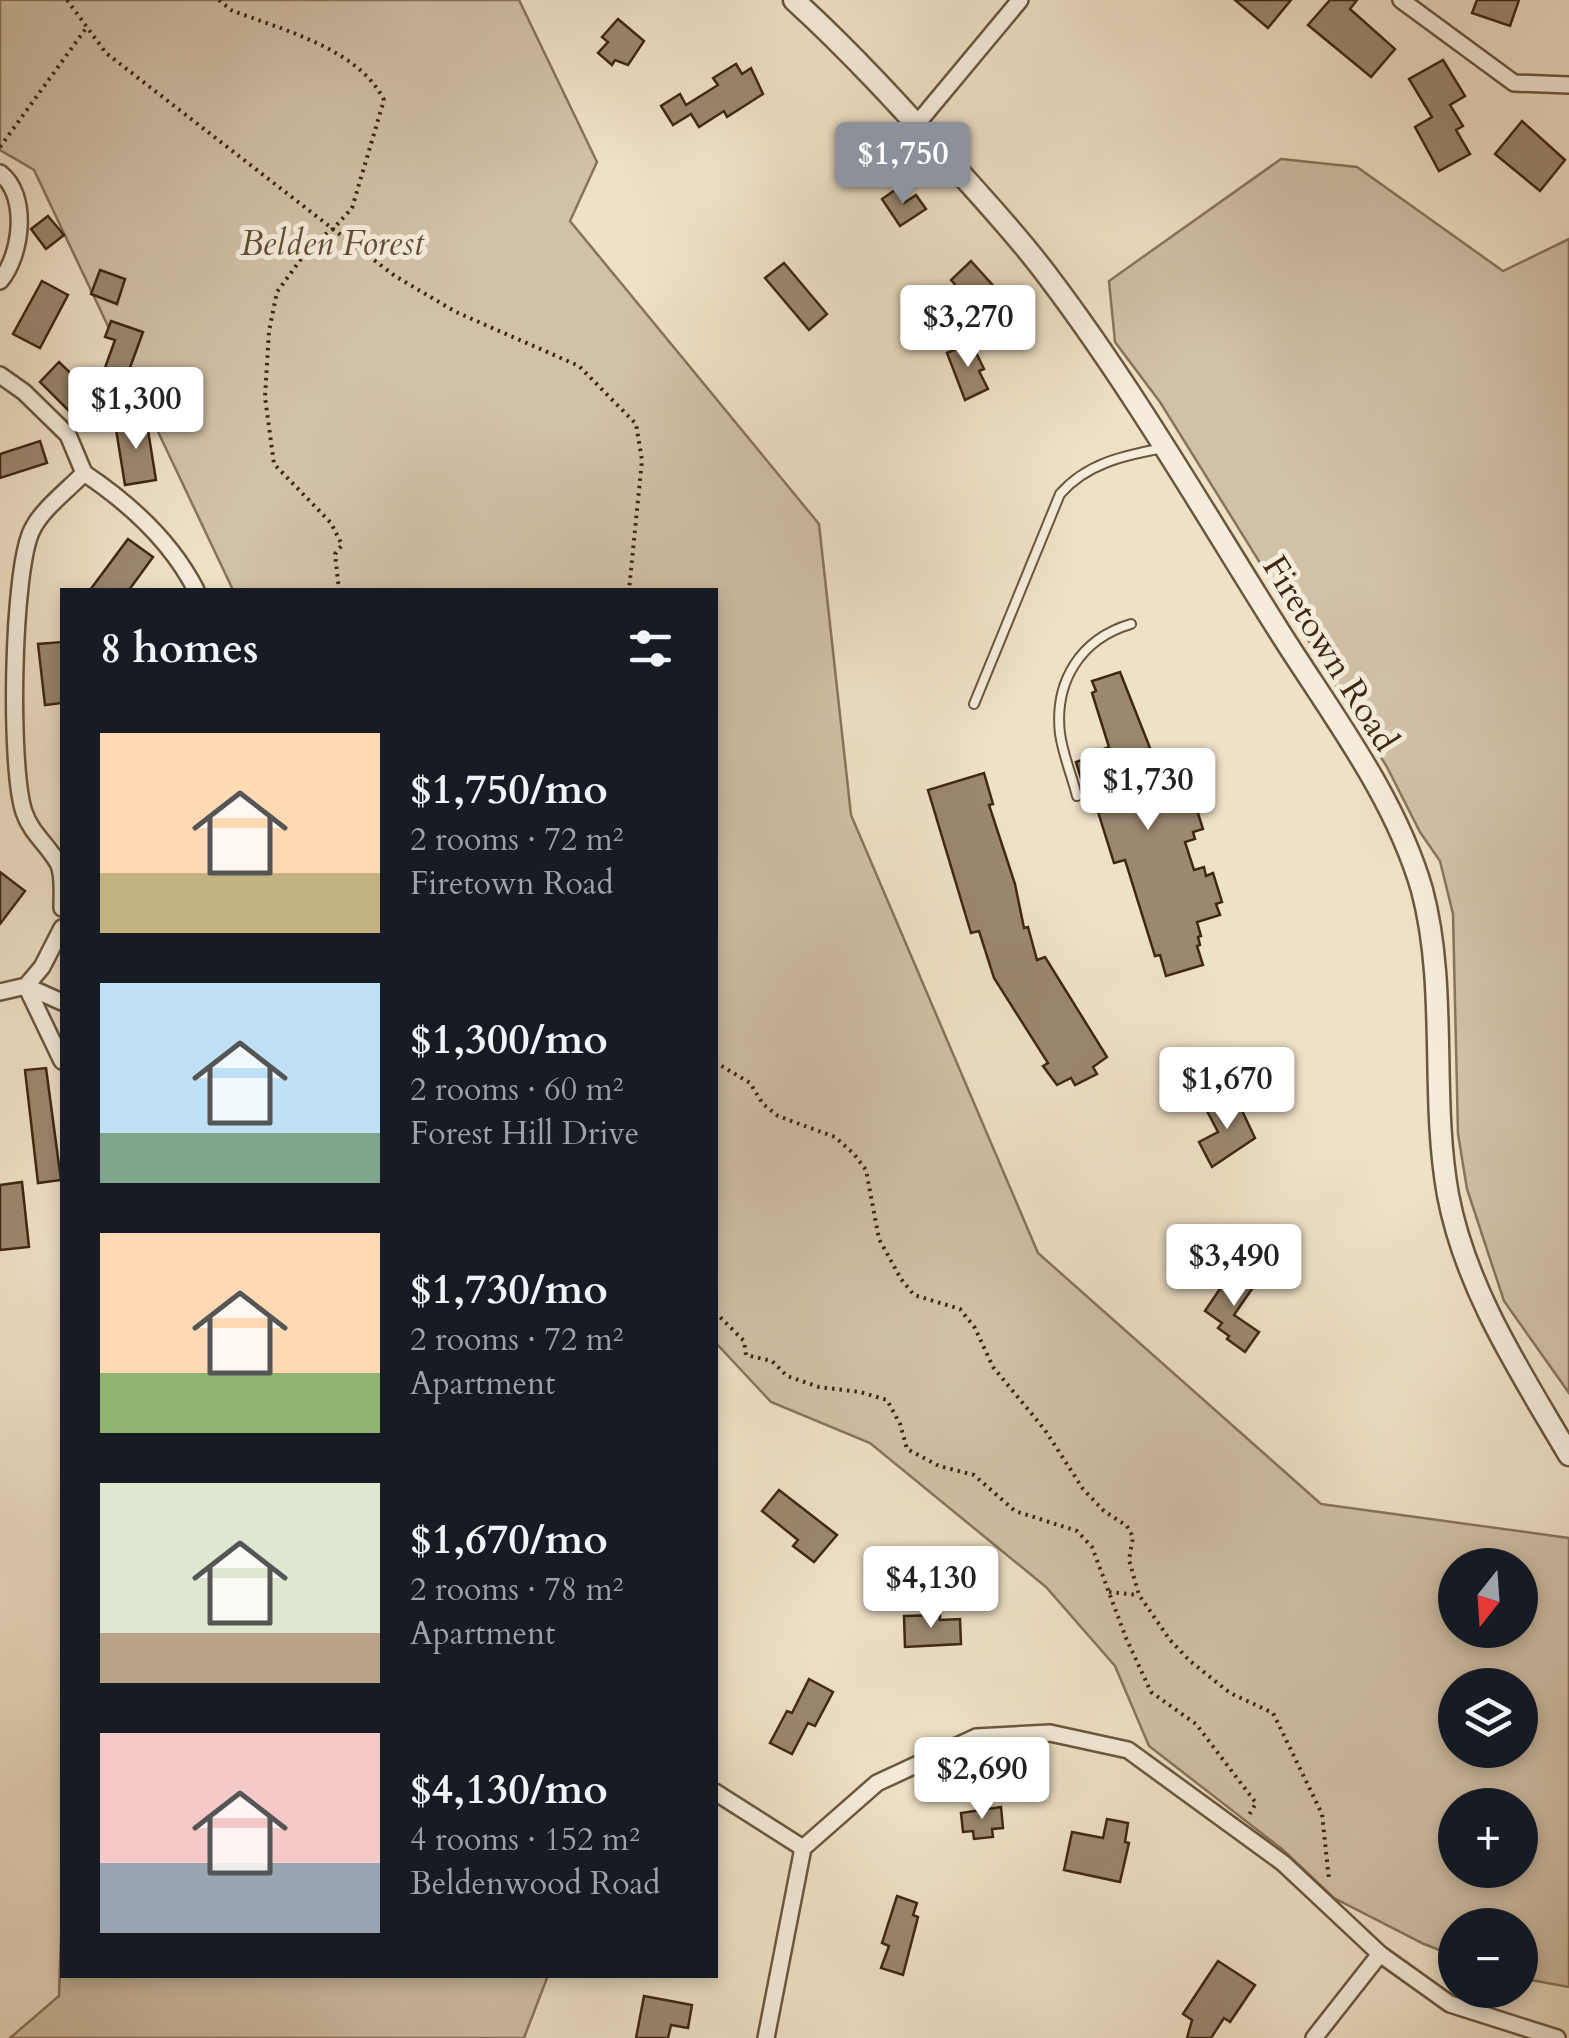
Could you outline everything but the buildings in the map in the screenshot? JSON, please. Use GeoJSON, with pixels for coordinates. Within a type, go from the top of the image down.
{"type":"FeatureCollection","features":[{"type":"Feature","properties":{"kind":"street","name":"Firetown Road"},"geometry":{"type":"LineString","coordinates":[[794,0],[916,124],[1046,272],[1355,752],[1403,838],[1422,893],[1434,975],[1441,1134],[1448,1196],[1486,1310],[1569,1455]]}},
{"type":"Feature","properties":{"kind":"street"},"geometry":{"type":"LineString","coordinates":[[916,124],[1020,0]]}},
{"type":"Feature","properties":{"kind":"street"},"geometry":{"type":"LineString","coordinates":[[1401,0],[1514,83],[1569,85]]}},
{"type":"Feature","properties":{"kind":"street"},"geometry":{"type":"LineString","coordinates":[[0,173],[17,198],[20,220],[7,273],[0,281]]}},
{"type":"Feature","properties":{"kind":"street"},"geometry":{"type":"LineString","coordinates":[[0,376],[24,392],[68,435],[84,473],[143,520],[171,551],[195,588]]}},
{"type":"Feature","properties":{"kind":"street"},"geometry":{"type":"LineString","coordinates":[[60,865],[33,832],[23,809],[16,767],[16,625],[21,564],[33,528],[84,473]]}},
{"type":"Feature","properties":{"kind":"street"},"geometry":{"type":"LineString","coordinates":[[0,992],[26,986],[42,967],[60,932]]}},
{"type":"Feature","properties":{"kind":"street"},"geometry":{"type":"LineString","coordinates":[[26,986],[60,1001]]}},
{"type":"Feature","properties":{"kind":"street"},"geometry":{"type":"LineString","coordinates":[[26,986],[60,1056]]}},
{"type":"Feature","properties":{"kind":"street"},"geometry":{"type":"LineString","coordinates":[[766,2038],[804,1848],[877,1783],[976,1737],[1050,1732],[1128,1750],[1283,1863],[1380,1954],[1450,2004],[1557,2038]]}},
{"type":"Feature","properties":{"kind":"street"},"geometry":{"type":"LineString","coordinates":[[718,1794],[804,1848]]}},
{"type":"Feature","properties":{"kind":"street"},"geometry":{"type":"LineString","coordinates":[[1314,2038],[1380,1954]]}},
{"type":"Feature","properties":{"kind":"lane"},"geometry":{"type":"LineString","coordinates":[[974,704],[1060,494],[1075,477],[1110,460],[1162,448]]}},
{"type":"Feature","properties":{"kind":"lane"},"geometry":{"type":"LineString","coordinates":[[1077,796],[1060,734],[1061,688],[1084,650],[1113,629],[1132,624]]}},
{"type":"Feature","properties":{"kind":"path"},"geometry":{"type":"LineString","coordinates":[[66,0],[106,53],[395,276],[456,312],[580,366],[636,424],[642,460],[629,588]]}},
{"type":"Feature","properties":{"kind":"path"},"geometry":{"type":"LineString","coordinates":[[219,0],[231,10],[334,52],[374,81],[384,100],[352,208],[312,244],[277,292],[269,331],[265,397],[274,464],[331,522],[342,545],[335,554],[339,588]]}},
{"type":"Feature","properties":{"kind":"path"},"geometry":{"type":"LineString","coordinates":[[0,148],[87,27]]}},
{"type":"Feature","properties":{"kind":"path"},"geometry":{"type":"LineString","coordinates":[[718,1064],[750,1083],[763,1104],[778,1116],[835,1136],[854,1154],[866,1170],[879,1240],[900,1279],[914,1295],[960,1310],[975,1328],[993,1367],[1045,1430],[1083,1490],[1127,1526],[1133,1537],[1129,1560],[1139,1595],[1190,1661],[1230,1693],[1272,1713],[1322,1814],[1329,1866],[1328,1883],[1321,1898]]}},
{"type":"Feature","properties":{"kind":"path"},"geometry":{"type":"LineString","coordinates":[[718,1315],[744,1340],[746,1355],[772,1361],[787,1376],[803,1382],[887,1400],[907,1449],[938,1466],[974,1476],[1015,1510],[1078,1531],[1092,1547],[1107,1592],[1151,1692],[1196,1724],[1256,1803],[1240,1831]]}},
{"type":"Feature","properties":{"kind":"path"},"geometry":{"type":"LineString","coordinates":[[1107,1592],[1139,1595]]}},
{"type":"Feature","properties":{"kind":"green space","name":"Belden Forest"},"geometry":{"type":"Polygon","coordinates":[[[0,0],[519,0],[597,162],[570,221],[819,524],[851,815],[1038,1253],[1321,1504],[1569,1538],[1569,1987],[1538,1981],[1538,1908],[1438,1908],[1438,1949],[1334,1898],[1282,1849],[1149,1746],[1115,1666],[1046,1587],[870,1443],[771,1402],[718,1345],[718,588],[232,588],[34,170],[0,150],[0,0]]]}},
{"type":"Feature","properties":{"kind":"green space"},"geometry":{"type":"Polygon","coordinates":[[[1281,159],[1357,167],[1503,271],[1569,239],[1569,1393],[1504,1301],[1467,1189],[1458,1134],[1453,914],[1440,861],[1420,832],[1387,767],[1160,402],[1115,342],[1109,281],[1281,159]]]}},
{"type":"Feature","properties":{"kind":"green space"},"geometry":{"type":"Polygon","coordinates":[[[60,1967],[60,1978],[547,1978],[524,2038],[10,2038],[59,1996],[60,1967]]]}}]}
